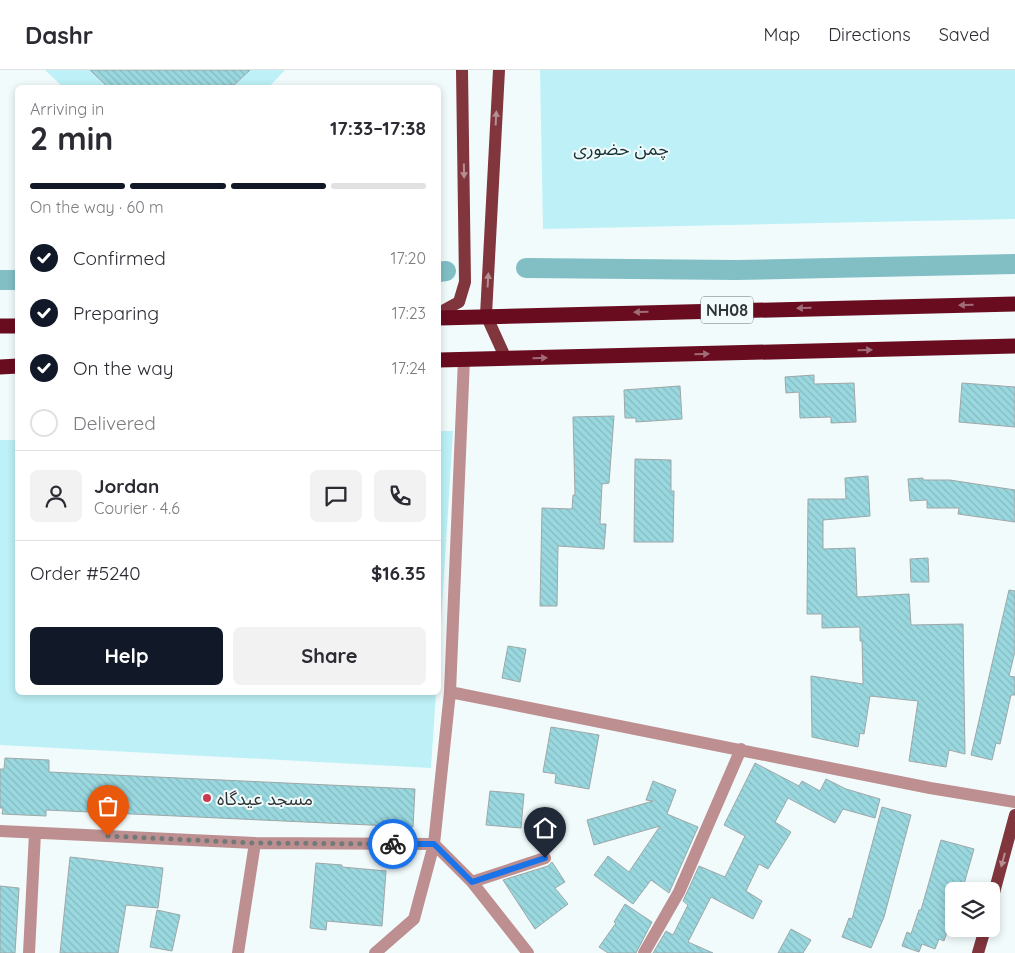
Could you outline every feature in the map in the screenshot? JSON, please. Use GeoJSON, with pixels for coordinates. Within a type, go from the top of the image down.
{"type":"FeatureCollection","features":[{"type":"Feature","properties":{"kind":"highway","name":"NH08"},"geometry":{"type":"LineString","coordinates":[[441,318],[486,315],[1015,304]]}},
{"type":"Feature","properties":{"kind":"highway"},"geometry":{"type":"LineString","coordinates":[[0,326],[15,326]]}},
{"type":"Feature","properties":{"kind":"highway"},"geometry":{"type":"LineString","coordinates":[[441,360],[1015,346]]}},
{"type":"Feature","properties":{"kind":"highway"},"geometry":{"type":"LineString","coordinates":[[0,367],[15,366]]}},
{"type":"Feature","properties":{"kind":"main road"},"geometry":{"type":"LineString","coordinates":[[441,311],[460,302],[466,282],[462,70]]}},
{"type":"Feature","properties":{"kind":"main road"},"geometry":{"type":"LineString","coordinates":[[499,70],[486,315],[506,359]]}},
{"type":"Feature","properties":{"kind":"main road"},"geometry":{"type":"LineString","coordinates":[[997,882],[1015,815]]}},
{"type":"Feature","properties":{"kind":"main road"},"geometry":{"type":"LineString","coordinates":[[978,953],[983,937]]}},
{"type":"Feature","properties":{"kind":"street"},"geometry":{"type":"LineString","coordinates":[[375,953],[414,919],[434,844],[450,692],[464,359]]}},
{"type":"Feature","properties":{"kind":"street"},"geometry":{"type":"LineString","coordinates":[[450,692],[930,788],[1015,802]]}},
{"type":"Feature","properties":{"kind":"street"},"geometry":{"type":"LineString","coordinates":[[644,953],[679,892],[741,749]]}},
{"type":"Feature","properties":{"kind":"street"},"geometry":{"type":"LineString","coordinates":[[0,831],[254,843],[434,844],[472,882],[528,953]]}},
{"type":"Feature","properties":{"kind":"street"},"geometry":{"type":"LineString","coordinates":[[29,953],[35,833]]}},
{"type":"Feature","properties":{"kind":"street"},"geometry":{"type":"LineString","coordinates":[[238,953],[254,843]]}},
{"type":"Feature","properties":{"kind":"street"},"geometry":{"type":"LineString","coordinates":[[472,882],[545,858]]}},
{"type":"Feature","properties":{"kind":"green space"},"geometry":{"type":"Polygon","coordinates":[[[45,70],[285,70],[271,85],[61,85],[45,70]]]}},
{"type":"Feature","properties":{"kind":"green space","name":"چمن حضوری"},"geometry":{"type":"Polygon","coordinates":[[[540,70],[1015,70],[1015,219],[543,229],[540,70]]]}},
{"type":"Feature","properties":{"kind":"green space"},"geometry":{"type":"Polygon","coordinates":[[[441,431],[453,431],[441,624],[441,431]]]}},
{"type":"Feature","properties":{"kind":"green space"},"geometry":{"type":"Polygon","coordinates":[[[0,440],[15,440],[15,695],[436,695],[431,768],[0,745],[0,440]]]}},
{"type":"Feature","properties":{"kind":"building"},"geometry":{"type":"Polygon","coordinates":[[[90,70],[250,70],[234,85],[106,85],[90,70]]]}},
{"type":"Feature","properties":{"kind":"building"},"geometry":{"type":"Polygon","coordinates":[[[814,375],[814,384],[854,383],[856,422],[831,423],[831,417],[800,418],[799,392],[786,393],[785,377],[814,375]]]}},
{"type":"Feature","properties":{"kind":"building"},"geometry":{"type":"Polygon","coordinates":[[[962,383],[1015,387],[1015,427],[959,422],[962,383]]]}},
{"type":"Feature","properties":{"kind":"building"},"geometry":{"type":"Polygon","coordinates":[[[680,386],[682,419],[636,422],[636,418],[625,418],[624,390],[680,386]]]}},
{"type":"Feature","properties":{"kind":"building"},"geometry":{"type":"Polygon","coordinates":[[[614,416],[609,483],[602,484],[600,524],[606,524],[604,549],[558,546],[557,606],[540,606],[542,508],[572,509],[573,495],[575,495],[573,417],[614,416]]]}},
{"type":"Feature","properties":{"kind":"building"},"geometry":{"type":"Polygon","coordinates":[[[635,459],[671,460],[671,491],[674,491],[673,542],[634,542],[635,459]]]}},
{"type":"Feature","properties":{"kind":"building"},"geometry":{"type":"Polygon","coordinates":[[[868,476],[870,516],[823,520],[823,549],[855,548],[857,597],[909,594],[911,625],[963,624],[965,754],[949,750],[946,767],[909,761],[918,701],[870,696],[864,734],[860,733],[858,747],[812,737],[811,676],[863,684],[860,627],[822,628],[822,614],[807,614],[808,499],[846,499],[845,478],[868,476]]]}},
{"type":"Feature","properties":{"kind":"building"},"geometry":{"type":"Polygon","coordinates":[[[923,478],[923,480],[950,480],[1015,490],[1015,522],[958,514],[959,508],[927,508],[927,500],[910,501],[908,479],[923,478]]]}},
{"type":"Feature","properties":{"kind":"building"},"geometry":{"type":"Polygon","coordinates":[[[928,558],[929,582],[911,582],[910,559],[928,558]]]}},
{"type":"Feature","properties":{"kind":"building"},"geometry":{"type":"Polygon","coordinates":[[[1009,590],[1015,591],[1015,651],[1009,676],[1015,677],[1015,695],[1011,695],[1000,744],[996,743],[992,760],[971,755],[1009,590]]]}},
{"type":"Feature","properties":{"kind":"building"},"geometry":{"type":"Polygon","coordinates":[[[508,646],[526,649],[520,682],[502,678],[508,646]]]}},
{"type":"Feature","properties":{"kind":"building"},"geometry":{"type":"Polygon","coordinates":[[[551,727],[599,735],[589,789],[555,783],[556,774],[543,772],[551,727]]]}},
{"type":"Feature","properties":{"kind":"building","name":"مسجد عیدگاه"},"geometry":{"type":"Polygon","coordinates":[[[5,758],[49,760],[49,772],[415,789],[413,827],[46,810],[46,816],[2,814],[3,808],[0,808],[0,769],[4,769],[5,758]]]}},
{"type":"Feature","properties":{"kind":"building"},"geometry":{"type":"Polygon","coordinates":[[[755,763],[799,786],[802,781],[820,791],[826,779],[846,789],[880,799],[875,818],[843,809],[835,823],[788,798],[775,822],[791,832],[768,869],[759,864],[746,891],[762,901],[753,919],[711,897],[688,942],[713,953],[653,953],[666,931],[673,935],[688,905],[683,901],[699,866],[725,877],[745,836],[724,825],[755,763]]]}},
{"type":"Feature","properties":{"kind":"building"},"geometry":{"type":"Polygon","coordinates":[[[653,781],[676,790],[667,814],[698,827],[669,893],[651,880],[633,904],[594,875],[608,856],[629,872],[660,826],[594,845],[587,820],[653,801],[646,800],[653,781]]]}},
{"type":"Feature","properties":{"kind":"building"},"geometry":{"type":"Polygon","coordinates":[[[490,791],[524,794],[521,828],[486,825],[490,791]]]}},
{"type":"Feature","properties":{"kind":"building"},"geometry":{"type":"Polygon","coordinates":[[[882,807],[911,815],[884,917],[871,948],[842,937],[849,918],[852,919],[882,807]]]}},
{"type":"Feature","properties":{"kind":"building"},"geometry":{"type":"Polygon","coordinates":[[[941,840],[974,849],[965,882],[945,882],[944,941],[939,939],[935,949],[922,944],[919,952],[902,946],[907,932],[911,934],[919,910],[921,910],[941,840]]]}},
{"type":"Feature","properties":{"kind":"building"},"geometry":{"type":"Polygon","coordinates":[[[70,857],[163,868],[158,908],[126,905],[118,953],[60,953],[70,857]]]}},
{"type":"Feature","properties":{"kind":"building"},"geometry":{"type":"Polygon","coordinates":[[[552,862],[565,882],[555,888],[568,904],[535,929],[503,880],[548,866],[552,862]]]}},
{"type":"Feature","properties":{"kind":"building"},"geometry":{"type":"Polygon","coordinates":[[[316,863],[386,871],[382,926],[327,921],[326,930],[310,928],[316,863]]]}},
{"type":"Feature","properties":{"kind":"building"},"geometry":{"type":"Polygon","coordinates":[[[0,886],[19,888],[15,953],[0,953],[0,886]]]}},
{"type":"Feature","properties":{"kind":"building"},"geometry":{"type":"Polygon","coordinates":[[[625,904],[652,922],[636,953],[608,953],[599,947],[616,923],[614,922],[625,904]]]}},
{"type":"Feature","properties":{"kind":"building"},"geometry":{"type":"Polygon","coordinates":[[[157,910],[180,915],[172,951],[150,947],[157,910]]]}},
{"type":"Feature","properties":{"kind":"building"},"geometry":{"type":"Polygon","coordinates":[[[791,929],[811,940],[803,953],[778,953],[791,929]]]}},
{"type":"Feature","properties":{"kind":"waterway"},"geometry":{"type":"LineString","coordinates":[[526,268],[736,270],[1015,264]]}},
{"type":"Feature","properties":{"kind":"waterway"},"geometry":{"type":"LineString","coordinates":[[441,272],[446,271]]}},
{"type":"Feature","properties":{"kind":"waterway"},"geometry":{"type":"LineString","coordinates":[[0,280],[15,280]]}},
{"type":"Feature","properties":{"kind":"way so far"},"geometry":{"type":"LineString","coordinates":[[108,836],[254,843],[393,844]]}},
{"type":"Feature","properties":{"kind":"place","name":"مسجد عیدگاه"},"geometry":{"type":"Point","coordinates":[207,798]}},
{"type":"Feature","properties":{"kind":"route"},"geometry":{"type":"LineString","coordinates":[[393,844],[434,844],[472,882],[545,858]]}}]}
